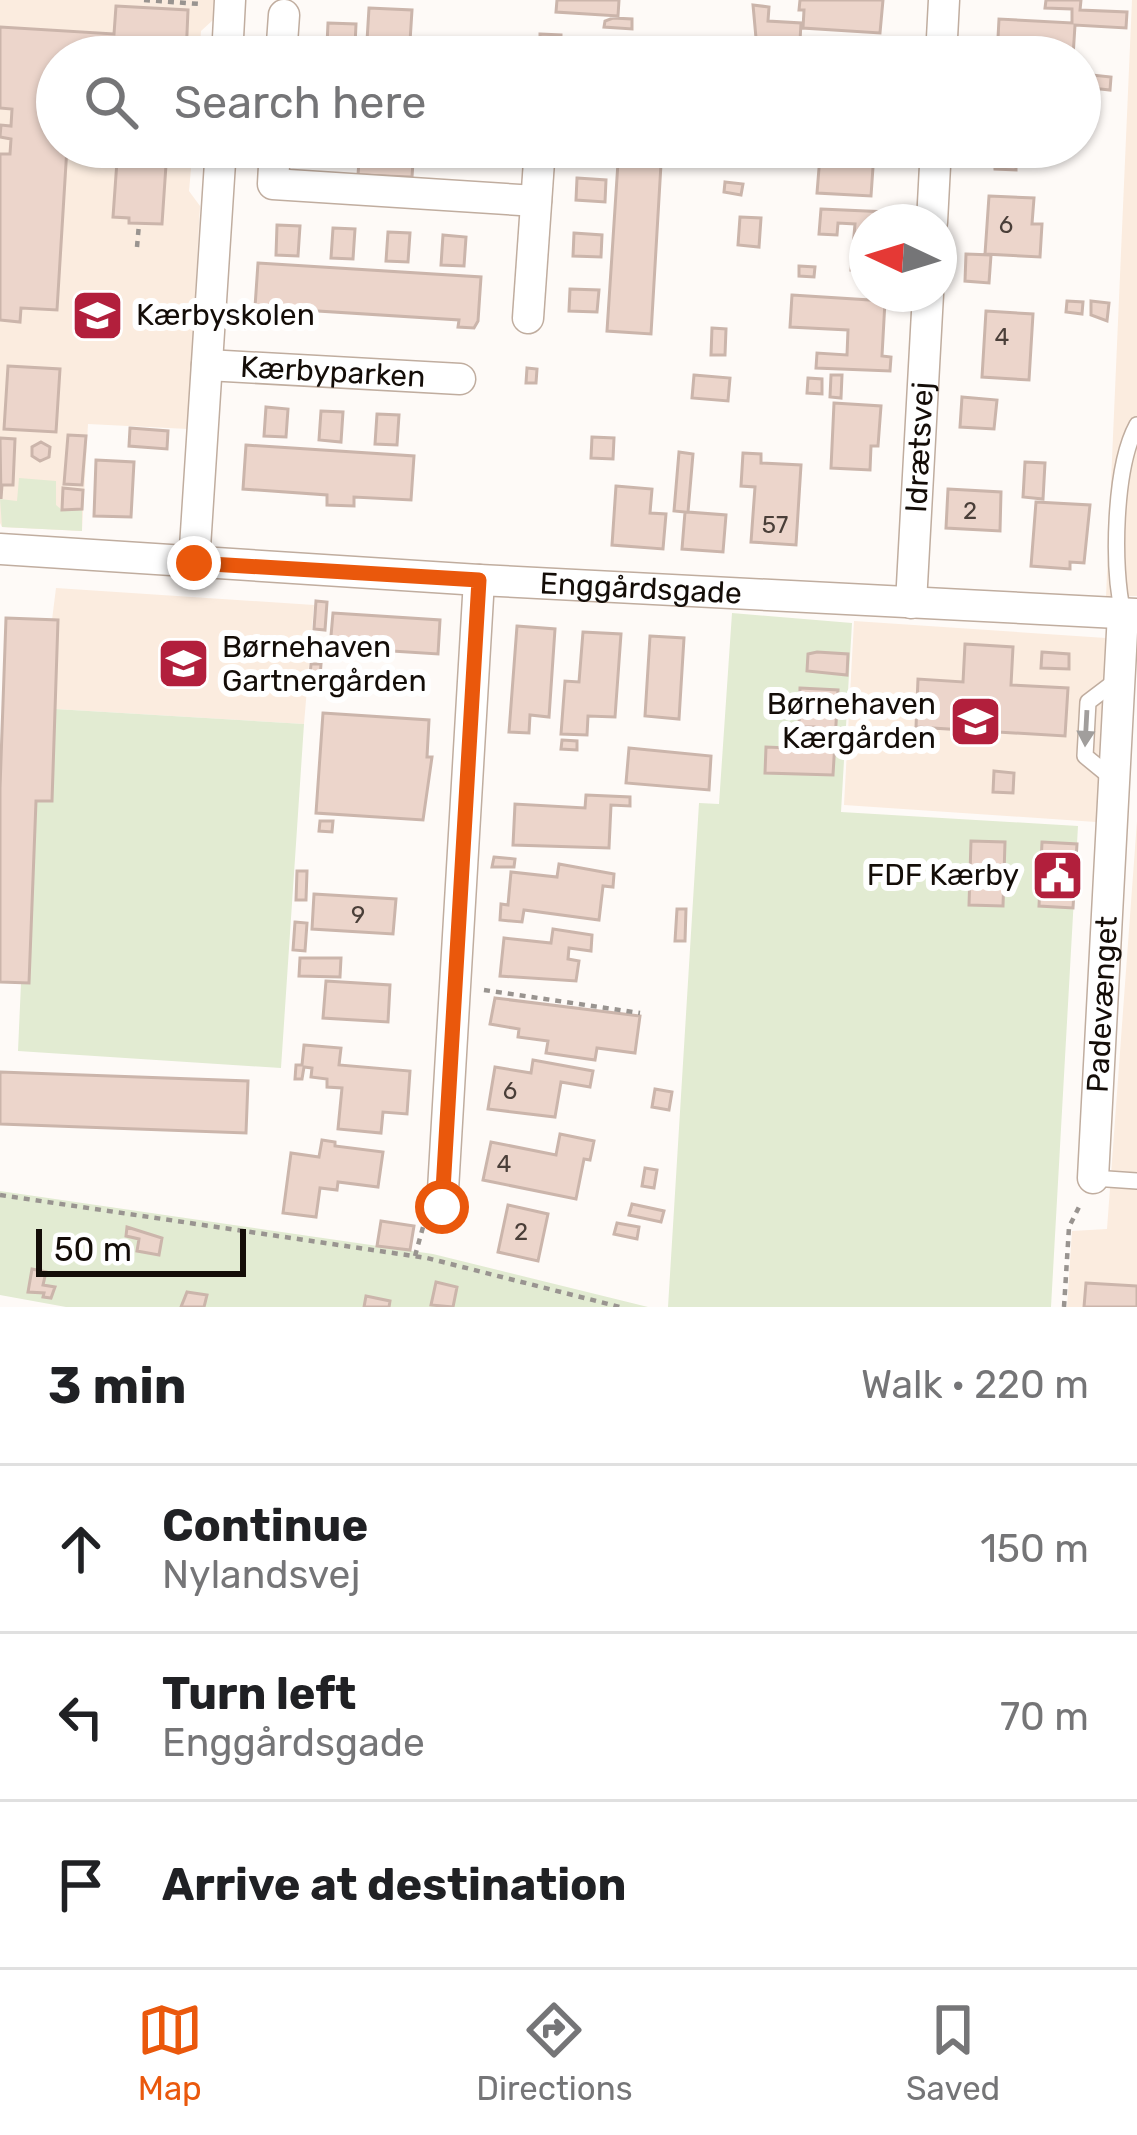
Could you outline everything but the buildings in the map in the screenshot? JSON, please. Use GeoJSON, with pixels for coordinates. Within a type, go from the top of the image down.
{"type":"FeatureCollection","features":[{"type":"Feature","properties":{"kind":"street"},"geometry":{"type":"LineString","coordinates":[[942,36],[944,0]]}},
{"type":"Feature","properties":{"kind":"street"},"geometry":{"type":"LineString","coordinates":[[228,36],[230,3]]}},
{"type":"Feature","properties":{"kind":"street"},"geometry":{"type":"LineString","coordinates":[[282,36],[284,15]]}},
{"type":"Feature","properties":{"kind":"street"},"geometry":{"type":"LineString","coordinates":[[194,563],[220,168]]}},
{"type":"Feature","properties":{"kind":"street"},"geometry":{"type":"LineString","coordinates":[[273,184],[274,168]]}},
{"type":"Feature","properties":{"kind":"street"},"geometry":{"type":"LineString","coordinates":[[528,318],[538,168]]}},
{"type":"Feature","properties":{"kind":"street"},"geometry":{"type":"LineString","coordinates":[[933,204],[935,168]]}},
{"type":"Feature","properties":{"kind":"street"},"geometry":{"type":"LineString","coordinates":[[219,182],[536,201]]}},
{"type":"Feature","properties":{"kind":"street","name":"Idrætsvej"},"geometry":{"type":"LineString","coordinates":[[910,603],[927,312]]}},
{"type":"Feature","properties":{"kind":"street","name":"Kærbyparken"},"geometry":{"type":"LineString","coordinates":[[207,364],[460,380]]}},
{"type":"Feature","properties":{"kind":"street","name":"Enggårdsgade"},"geometry":{"type":"LineString","coordinates":[[0,549],[1130,614]]}},
{"type":"Feature","properties":{"kind":"street"},"geometry":{"type":"LineString","coordinates":[[442,1207],[479,580]]}},
{"type":"Feature","properties":{"kind":"street","name":"Padevænget"},"geometry":{"type":"LineString","coordinates":[[1093,1178],[1119,678],[1130,614]]}},
{"type":"Feature","properties":{"kind":"lane"},"geometry":{"type":"LineString","coordinates":[[1130,614],[1115,583],[1129,439],[1137,424]]}},
{"type":"Feature","properties":{"kind":"lane"},"geometry":{"type":"LineString","coordinates":[[1093,1178],[1137,1180]]}},
{"type":"Feature","properties":{"kind":"path"},"geometry":{"type":"LineString","coordinates":[[144,0],[230,3]]}},
{"type":"Feature","properties":{"kind":"path"},"geometry":{"type":"LineString","coordinates":[[136,247],[139,224]]}},
{"type":"Feature","properties":{"kind":"path"},"geometry":{"type":"LineString","coordinates":[[455,986],[640,1013]]}},
{"type":"Feature","properties":{"kind":"path"},"geometry":{"type":"LineString","coordinates":[[1064,1307],[1070,1227],[1093,1178]]}},
{"type":"Feature","properties":{"kind":"path"},"geometry":{"type":"LineString","coordinates":[[0,1195],[415,1256],[620,1307]]}},
{"type":"Feature","properties":{"kind":"path"},"geometry":{"type":"LineString","coordinates":[[415,1256],[419,1232]]}},
{"type":"Feature","properties":{"kind":"shaded area","name":"Kærbyskolen"},"geometry":{"type":"Polygon","coordinates":[[[0,0],[215,0],[213,20],[201,36],[36,36],[36,168],[191,168],[189,191],[200,206],[188,429],[88,424],[82,531],[2,527],[0,0]]]}},
{"type":"Feature","properties":{"kind":"shaded area"},"geometry":{"type":"Polygon","coordinates":[[[1132,0],[1137,0],[1137,596],[1106,597],[1132,0]]]}},
{"type":"Feature","properties":{"kind":"shaded area","name":"Børnehaven Gartnergården"},"geometry":{"type":"Polygon","coordinates":[[[56,588],[314,605],[304,724],[55,709],[58,620],[52,620],[56,588]]]}},
{"type":"Feature","properties":{"kind":"shaded area","name":"Børnehaven Kærgården"},"geometry":{"type":"Polygon","coordinates":[[[854,621],[1106,638],[1096,822],[844,805],[854,621]]]}},
{"type":"Feature","properties":{"kind":"shaded area"},"geometry":{"type":"Polygon","coordinates":[[[1137,821],[1137,1307],[1067,1307],[1072,1231],[1107,1229],[1137,821]]]}},
{"type":"Feature","properties":{"kind":"green space"},"geometry":{"type":"Polygon","coordinates":[[[19,478],[56,481],[56,505],[62,510],[82,509],[82,531],[2,527],[0,499],[17,501],[19,478]]]}},
{"type":"Feature","properties":{"kind":"green space"},"geometry":{"type":"Polygon","coordinates":[[[732,613],[852,623],[841,812],[1078,826],[1051,1307],[668,1307],[699,803],[719,804],[732,613]]]}},
{"type":"Feature","properties":{"kind":"green space"},"geometry":{"type":"Polygon","coordinates":[[[55,709],[304,724],[281,1068],[18,1051],[21,983],[29,982],[36,801],[52,801],[55,709]]]}},
{"type":"Feature","properties":{"kind":"green space"},"geometry":{"type":"Polygon","coordinates":[[[0,1191],[433,1254],[648,1307],[66,1307],[0,1295],[0,1191]]]}},
{"type":"Feature","properties":{"kind":"place","name":"Kærbyskolen"},"geometry":{"type":"Point","coordinates":[97,315]}},
{"type":"Feature","properties":{"kind":"place","name":"Børnehaven Gartnergården"},"geometry":{"type":"Point","coordinates":[183,664]}},
{"type":"Feature","properties":{"kind":"place","name":"Børnehaven Kærgården"},"geometry":{"type":"Point","coordinates":[975,721]}},
{"type":"Feature","properties":{"kind":"place","name":"FDF Kærby"},"geometry":{"type":"Point","coordinates":[1058,875]}},
{"type":"Feature","properties":{"kind":"route"},"geometry":{"type":"LineString","coordinates":[[194,563],[479,580],[442,1207]]}}]}
